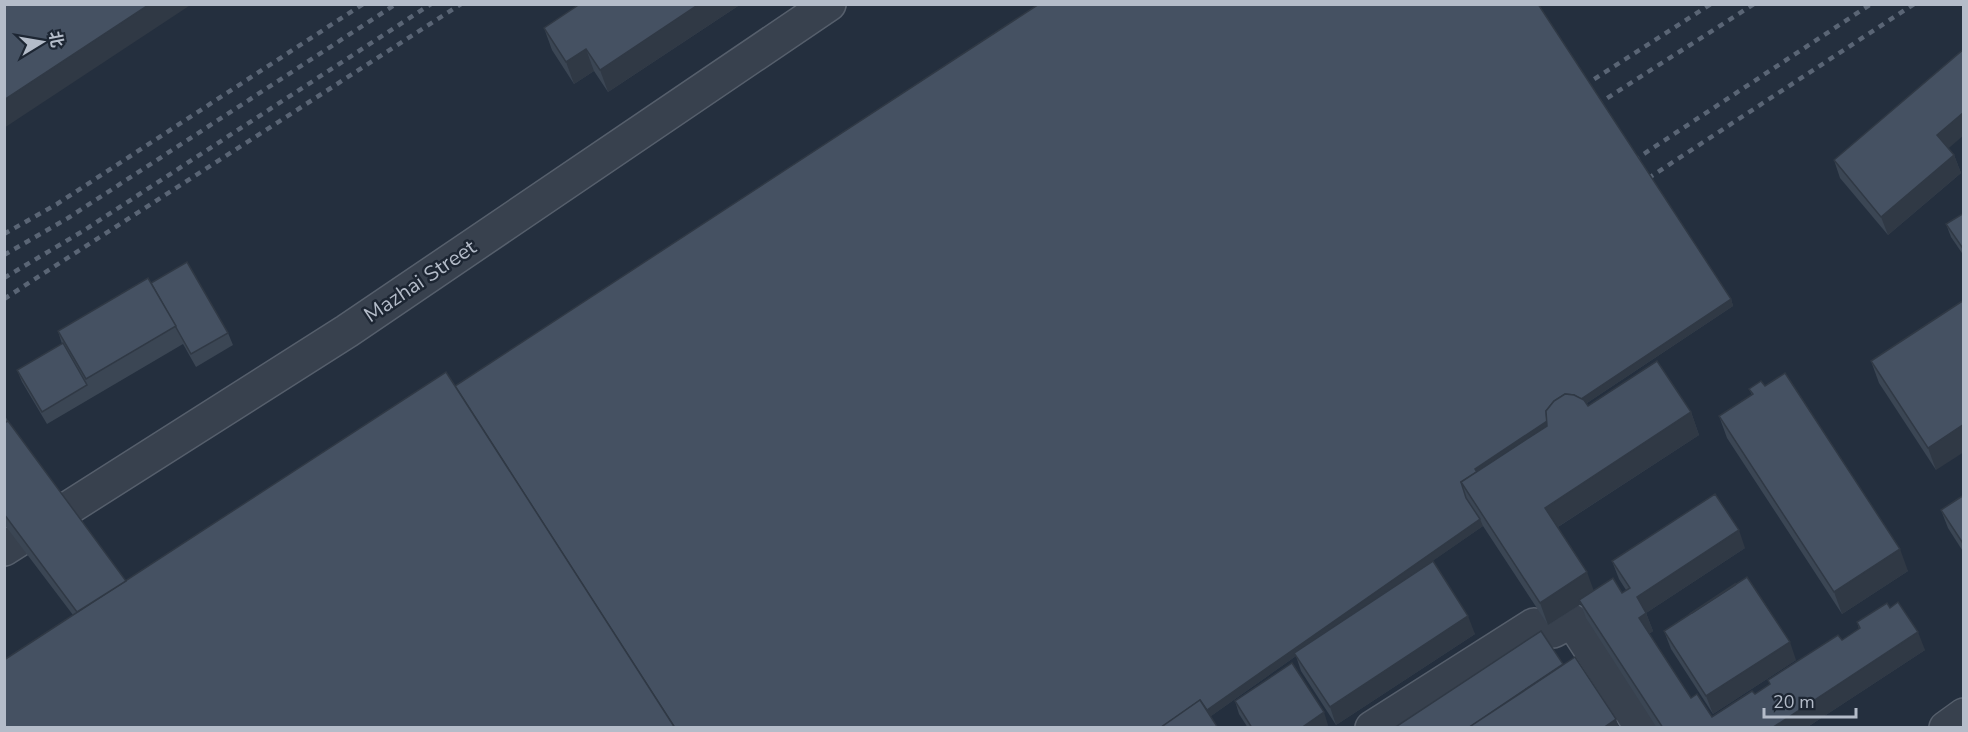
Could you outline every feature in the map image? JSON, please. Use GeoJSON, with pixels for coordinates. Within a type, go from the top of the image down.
{"type":"FeatureCollection","features":[{"type":"Feature","properties":{"kind":"street","name":"Mazhai Street"},"geometry":{"type":"LineString","coordinates":[[4,549],[347,331],[829,4]]}},
{"type":"Feature","properties":{"kind":"street"},"geometry":{"type":"LineString","coordinates":[[1372,728],[1534,625],[1553,631],[1572,621],[1642,728]]}},
{"type":"Feature","properties":{"kind":"street"},"geometry":{"type":"LineString","coordinates":[[1946,728],[1964,715]]}},
{"type":"Feature","properties":{"kind":"building"},"geometry":{"type":"Polygon","coordinates":[[[4,4],[150,4],[4,100],[4,4]]]}},
{"type":"Feature","properties":{"kind":"building"},"geometry":{"type":"Polygon","coordinates":[[[580,4],[699,4],[600,70],[586,49],[566,62],[544,28],[580,4]]]}},
{"type":"Feature","properties":{"kind":"building"},"geometry":{"type":"Polygon","coordinates":[[[1039,4],[1538,4],[1731,299],[1581,399],[1565,394],[1554,401],[1546,411],[1547,421],[1475,469],[1477,472],[1461,482],[1466,498],[1480,519],[1207,710],[1200,700],[1160,728],[675,728],[455,386],[1039,4]]]}},
{"type":"Feature","properties":{"kind":"building"},"geometry":{"type":"Polygon","coordinates":[[[1964,49],[1964,112],[1937,135],[1954,155],[1881,217],[1834,160],[1964,49]]]}},
{"type":"Feature","properties":{"kind":"building"},"geometry":{"type":"Polygon","coordinates":[[[1964,213],[1964,250],[1946,224],[1964,213]]]}},
{"type":"Feature","properties":{"kind":"building"},"geometry":{"type":"Polygon","coordinates":[[[187,262],[228,333],[191,354],[151,283],[187,262]]]}},
{"type":"Feature","properties":{"kind":"building"},"geometry":{"type":"Polygon","coordinates":[[[148,278],[176,326],[86,379],[58,331],[148,278]]]}},
{"type":"Feature","properties":{"kind":"building"},"geometry":{"type":"Polygon","coordinates":[[[1964,300],[1964,424],[1928,448],[1871,361],[1964,300]]]}},
{"type":"Feature","properties":{"kind":"building"},"geometry":{"type":"Polygon","coordinates":[[[63,343],[87,385],[42,412],[17,370],[63,343]]]}},
{"type":"Feature","properties":{"kind":"building"},"geometry":{"type":"Polygon","coordinates":[[[1657,361],[1691,412],[1545,508],[1587,572],[1540,603],[1461,482],[1547,426],[1546,411],[1554,401],[1565,394],[1584,400],[1588,406],[1657,361]]]}},
{"type":"Feature","properties":{"kind":"building"},"geometry":{"type":"Polygon","coordinates":[[[446,372],[675,728],[4,728],[4,660],[446,372]]]}},
{"type":"Feature","properties":{"kind":"building"},"geometry":{"type":"Polygon","coordinates":[[[1785,373],[1900,549],[1834,592],[1719,416],[1753,394],[1749,389],[1761,381],[1765,386],[1785,373]]]}},
{"type":"Feature","properties":{"kind":"building"},"geometry":{"type":"Polygon","coordinates":[[[8,421],[126,581],[77,612],[4,514],[4,423],[8,421]]]}},
{"type":"Feature","properties":{"kind":"building"},"geometry":{"type":"Polygon","coordinates":[[[1715,494],[1739,530],[1637,597],[1646,613],[1639,618],[1691,698],[1697,694],[1712,717],[1752,691],[1755,694],[1770,684],[1768,680],[1838,635],[1842,640],[1860,628],[1857,622],[1887,603],[1890,608],[1898,602],[1918,632],[1772,728],[1663,728],[1579,600],[1613,578],[1622,593],[1630,588],[1612,561],[1715,494]]]}},
{"type":"Feature","properties":{"kind":"building"},"geometry":{"type":"Polygon","coordinates":[[[1964,495],[1964,545],[1941,510],[1964,495]]]}},
{"type":"Feature","properties":{"kind":"building"},"geometry":{"type":"Polygon","coordinates":[[[1433,561],[1468,616],[1330,707],[1294,653],[1433,561]]]}},
{"type":"Feature","properties":{"kind":"building"},"geometry":{"type":"Polygon","coordinates":[[[1747,577],[1790,642],[1706,696],[1664,631],[1747,577]]]}},
{"type":"Feature","properties":{"kind":"building"},"geometry":{"type":"Polygon","coordinates":[[[1735,584],[1735,585],[1691,613],[1735,584]]]}},
{"type":"Feature","properties":{"kind":"building"},"geometry":{"type":"Polygon","coordinates":[[[1541,631],[1563,664],[1468,728],[1394,728],[1541,631]]]}},
{"type":"Feature","properties":{"kind":"building"},"geometry":{"type":"Polygon","coordinates":[[[1575,657],[1616,719],[1603,728],[1468,728],[1575,657]]]}},
{"type":"Feature","properties":{"kind":"building"},"geometry":{"type":"Polygon","coordinates":[[[1292,663],[1324,712],[1301,728],[1252,728],[1235,701],[1292,663]]]}},
{"type":"Feature","properties":{"kind":"building"},"geometry":{"type":"Polygon","coordinates":[[[1200,700],[1218,728],[1160,728],[1200,700]]]}},
{"type":"Feature","properties":{"kind":"railway"},"geometry":{"type":"LineString","coordinates":[[4,234],[57,204],[363,4]]}},
{"type":"Feature","properties":{"kind":"railway"},"geometry":{"type":"LineString","coordinates":[[4,255],[68,218],[396,4]]}},
{"type":"Feature","properties":{"kind":"railway"},"geometry":{"type":"LineString","coordinates":[[4,278],[83,231],[431,4]]}},
{"type":"Feature","properties":{"kind":"railway"},"geometry":{"type":"LineString","coordinates":[[4,299],[461,4]]}},
{"type":"Feature","properties":{"kind":"railway"},"geometry":{"type":"LineString","coordinates":[[1574,92],[1711,4]]}},
{"type":"Feature","properties":{"kind":"railway"},"geometry":{"type":"LineString","coordinates":[[1587,111],[1754,4]]}},
{"type":"Feature","properties":{"kind":"railway"},"geometry":{"type":"LineString","coordinates":[[1624,167],[1871,4]]}},
{"type":"Feature","properties":{"kind":"railway"},"geometry":{"type":"LineString","coordinates":[[1638,185],[1914,4]]}}]}
